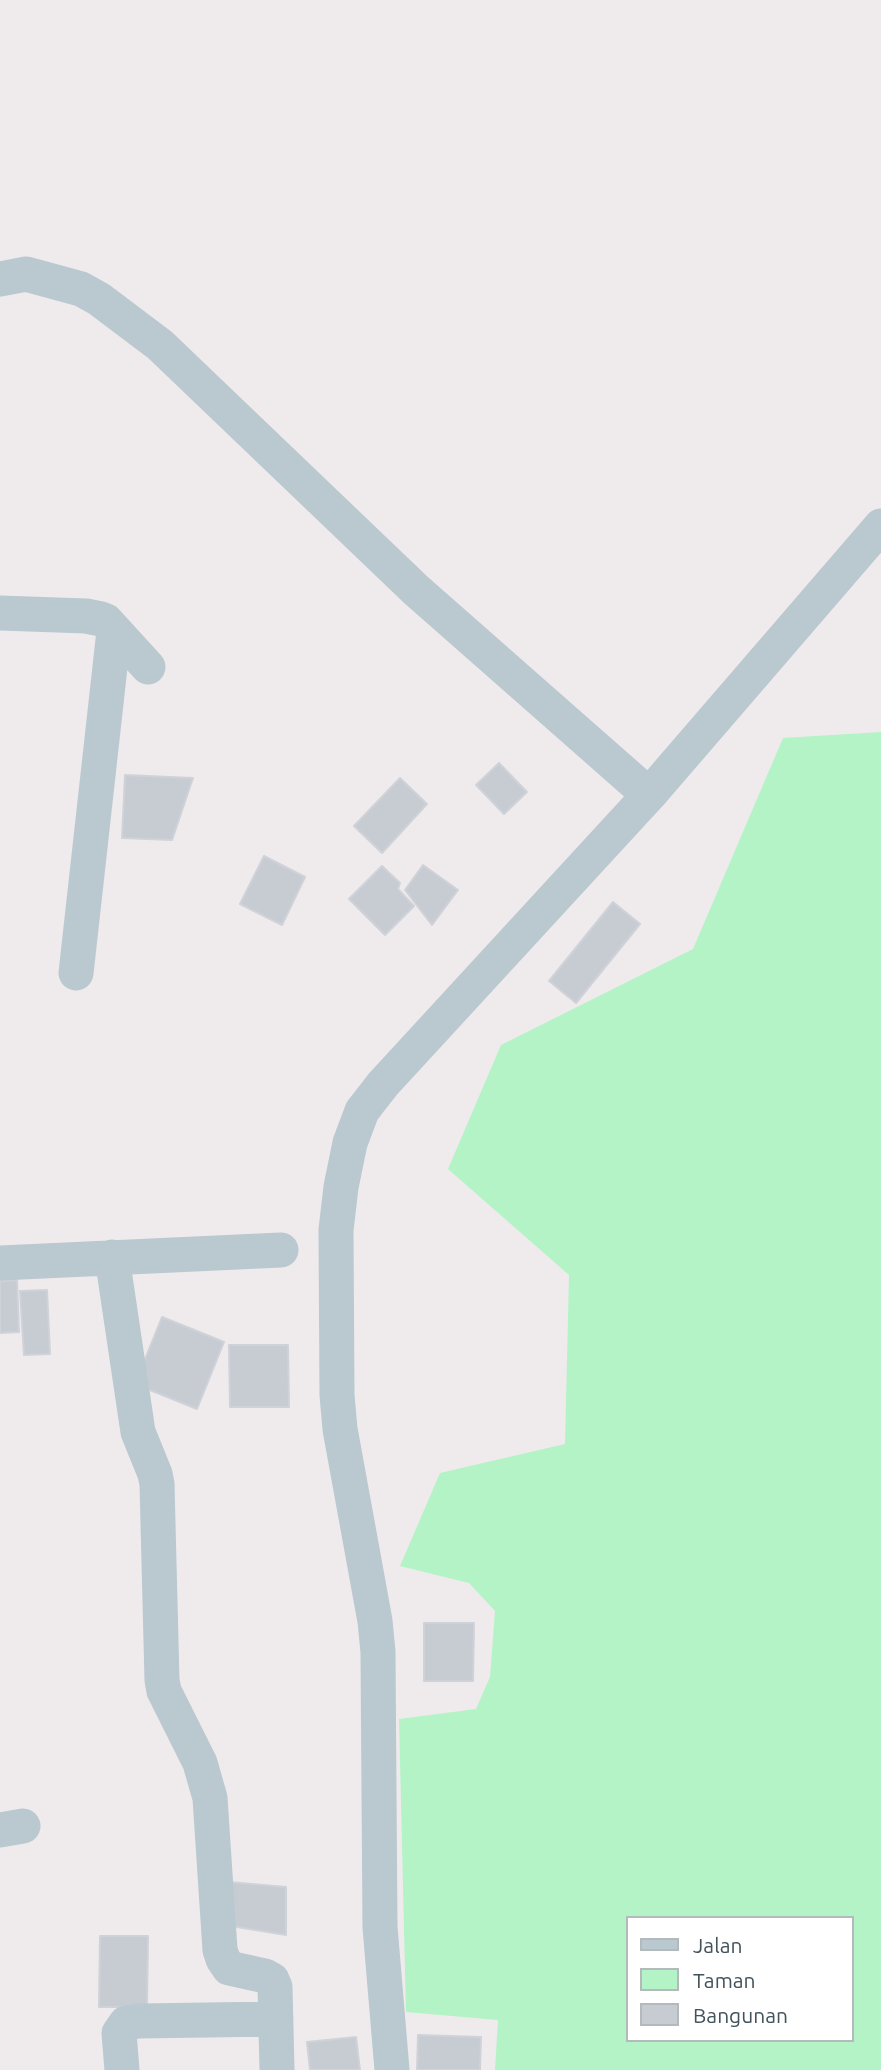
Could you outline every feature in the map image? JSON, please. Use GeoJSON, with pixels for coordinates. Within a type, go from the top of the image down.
{"type":"FeatureCollection","features":[{"type":"Feature","properties":{"kind":"street"},"geometry":{"type":"LineString","coordinates":[[0,279],[26,274],[80,289],[99,299],[160,345],[416,590],[649,794]]}},
{"type":"Feature","properties":{"kind":"street"},"geometry":{"type":"LineString","coordinates":[[392,2070],[380,1927],[378,1653],[340,1429],[337,1395],[336,1230],[349,1143],[362,1111],[383,1084],[649,794],[881,526]]}},
{"type":"Feature","properties":{"kind":"street"},"geometry":{"type":"LineString","coordinates":[[0,613],[95,617],[106,621],[148,667]]}},
{"type":"Feature","properties":{"kind":"street"},"geometry":{"type":"LineString","coordinates":[[76,973],[114,631]]}},
{"type":"Feature","properties":{"kind":"street"},"geometry":{"type":"LineString","coordinates":[[0,1263],[281,1250]]}},
{"type":"Feature","properties":{"kind":"street"},"geometry":{"type":"LineString","coordinates":[[113,1258],[138,1432],[157,1484],[164,1690],[200,1763],[211,1798],[223,1959],[229,1968],[265,1976],[272,1980],[275,1987],[277,2070]]}},
{"type":"Feature","properties":{"kind":"street"},"geometry":{"type":"LineString","coordinates":[[122,2070],[119,2033],[126,2023],[276,2019]]}},
{"type":"Feature","properties":{"kind":"green space"},"geometry":{"type":"Polygon","coordinates":[[[881,732],[881,2070],[495,2070],[498,2020],[406,2012],[399,1719],[476,1709],[490,1677],[495,1611],[469,1583],[400,1566],[440,1473],[565,1444],[569,1275],[448,1169],[501,1045],[693,949],[783,738],[881,732]]]}},
{"type":"Feature","properties":{"kind":"building"},"geometry":{"type":"Polygon","coordinates":[[[499,763],[527,792],[504,814],[476,785],[499,763]]]}},
{"type":"Feature","properties":{"kind":"building"},"geometry":{"type":"Polygon","coordinates":[[[125,775],[193,778],[172,840],[122,838],[125,775]]]}},
{"type":"Feature","properties":{"kind":"building"},"geometry":{"type":"Polygon","coordinates":[[[400,778],[427,804],[382,853],[354,826],[400,778]]]}},
{"type":"Feature","properties":{"kind":"building"},"geometry":{"type":"Polygon","coordinates":[[[264,856],[305,877],[282,925],[240,904],[264,856]]]}},
{"type":"Feature","properties":{"kind":"building"},"geometry":{"type":"Polygon","coordinates":[[[423,865],[458,890],[432,925],[405,890],[423,865]]]}},
{"type":"Feature","properties":{"kind":"building"},"geometry":{"type":"Polygon","coordinates":[[[382,866],[400,883],[398,889],[414,906],[385,935],[349,899],[382,866]]]}},
{"type":"Feature","properties":{"kind":"building"},"geometry":{"type":"Polygon","coordinates":[[[613,902],[640,924],[576,1003],[549,981],[613,902]]]}},
{"type":"Feature","properties":{"kind":"building"},"geometry":{"type":"Polygon","coordinates":[[[17,1280],[19,1332],[0,1333],[0,1281],[17,1280]]]}},
{"type":"Feature","properties":{"kind":"building"},"geometry":{"type":"Polygon","coordinates":[[[47,1290],[50,1354],[24,1355],[20,1291],[47,1290]]]}},
{"type":"Feature","properties":{"kind":"building"},"geometry":{"type":"Polygon","coordinates":[[[162,1317],[224,1342],[197,1409],[135,1384],[162,1317]]]}},
{"type":"Feature","properties":{"kind":"building"},"geometry":{"type":"Polygon","coordinates":[[[229,1345],[288,1345],[289,1407],[230,1407],[229,1345]]]}},
{"type":"Feature","properties":{"kind":"building"},"geometry":{"type":"Polygon","coordinates":[[[424,1623],[474,1623],[473,1681],[424,1681],[424,1623]]]}},
{"type":"Feature","properties":{"kind":"building"},"geometry":{"type":"Polygon","coordinates":[[[229,1882],[286,1887],[286,1935],[231,1926],[229,1882]]]}},
{"type":"Feature","properties":{"kind":"building"},"geometry":{"type":"Polygon","coordinates":[[[100,1936],[148,1936],[147,2007],[99,2007],[100,1936]]]}},
{"type":"Feature","properties":{"kind":"building"},"geometry":{"type":"Polygon","coordinates":[[[418,2035],[481,2037],[480,2070],[417,2070],[418,2035]]]}},
{"type":"Feature","properties":{"kind":"building"},"geometry":{"type":"Polygon","coordinates":[[[356,2037],[360,2070],[310,2070],[307,2042],[356,2037]]]}}]}
